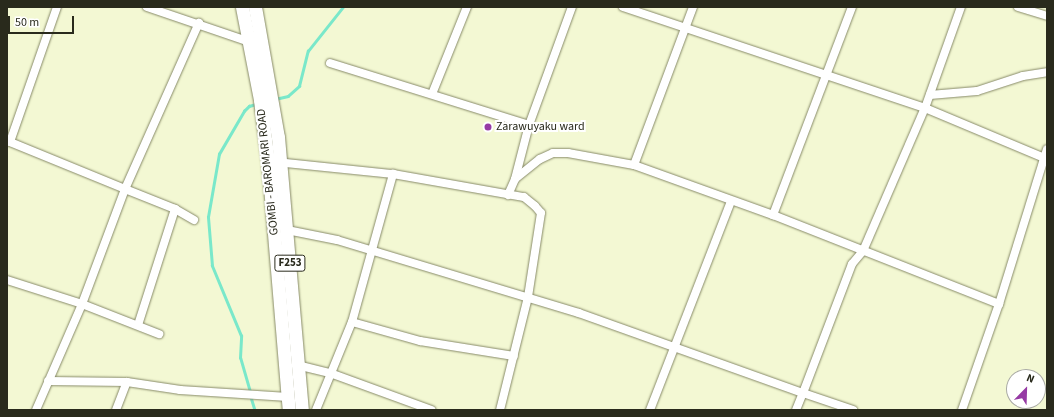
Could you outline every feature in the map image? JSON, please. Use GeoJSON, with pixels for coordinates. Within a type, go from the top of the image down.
{"type":"FeatureCollection","features":[{"type":"Feature","properties":{"kind":"main road","name":"GOMBI - BAROMARI ROAD"},"geometry":{"type":"LineString","coordinates":[[242,7],[266,100]]}},
{"type":"Feature","properties":{"kind":"main road","name":"GOMBI - BAROMARI ROAD"},"geometry":{"type":"LineString","coordinates":[[255,7],[274,162],[289,410]]}},
{"type":"Feature","properties":{"kind":"main road","name":"GOMBI - BAROMARI ROAD"},"geometry":{"type":"LineString","coordinates":[[274,162],[287,230],[297,365],[302,410]]}},
{"type":"Feature","properties":{"kind":"street"},"geometry":{"type":"LineString","coordinates":[[57,7],[8,144],[175,209],[194,220]]}},
{"type":"Feature","properties":{"kind":"street"},"geometry":{"type":"LineString","coordinates":[[148,7],[250,42]]}},
{"type":"Feature","properties":{"kind":"street"},"geometry":{"type":"LineString","coordinates":[[432,94],[467,7]]}},
{"type":"Feature","properties":{"kind":"street"},"geometry":{"type":"LineString","coordinates":[[508,195],[515,178],[529,125],[572,7]]}},
{"type":"Feature","properties":{"kind":"street"},"geometry":{"type":"LineString","coordinates":[[624,7],[685,29],[925,108],[1045,158]]}},
{"type":"Feature","properties":{"kind":"street"},"geometry":{"type":"LineString","coordinates":[[634,165],[693,7]]}},
{"type":"Feature","properties":{"kind":"street"},"geometry":{"type":"LineString","coordinates":[[773,215],[852,7]]}},
{"type":"Feature","properties":{"kind":"street"},"geometry":{"type":"LineString","coordinates":[[796,410],[852,264],[863,251],[925,108],[961,7]]}},
{"type":"Feature","properties":{"kind":"street"},"geometry":{"type":"LineString","coordinates":[[1018,7],[1047,16]]}},
{"type":"Feature","properties":{"kind":"street"},"geometry":{"type":"LineString","coordinates":[[36,410],[82,304],[125,189],[198,23]]}},
{"type":"Feature","properties":{"kind":"street"},"geometry":{"type":"LineString","coordinates":[[330,63],[529,125]]}},
{"type":"Feature","properties":{"kind":"street"},"geometry":{"type":"LineString","coordinates":[[930,95],[977,90],[1023,76],[1047,72]]}},
{"type":"Feature","properties":{"kind":"street"},"geometry":{"type":"LineString","coordinates":[[962,410],[998,304],[1047,149]]}},
{"type":"Feature","properties":{"kind":"street"},"geometry":{"type":"LineString","coordinates":[[515,178],[540,159],[553,153],[568,153],[634,165],[731,202],[773,215],[998,304]]}},
{"type":"Feature","properties":{"kind":"street"},"geometry":{"type":"LineString","coordinates":[[274,162],[392,174],[524,197],[541,213],[528,297],[500,410]]}},
{"type":"Feature","properties":{"kind":"street"},"geometry":{"type":"LineString","coordinates":[[316,410],[352,322],[373,251],[392,174]]}},
{"type":"Feature","properties":{"kind":"street"},"geometry":{"type":"LineString","coordinates":[[650,410],[731,202]]}},
{"type":"Feature","properties":{"kind":"street"},"geometry":{"type":"LineString","coordinates":[[138,325],[175,209]]}},
{"type":"Feature","properties":{"kind":"street"},"geometry":{"type":"LineString","coordinates":[[287,230],[373,251],[528,297],[853,410]]}},
{"type":"Feature","properties":{"kind":"street"},"geometry":{"type":"LineString","coordinates":[[7,280],[82,304],[158,334]]}},
{"type":"Feature","properties":{"kind":"street"},"geometry":{"type":"LineString","coordinates":[[352,322],[420,341],[514,356]]}},
{"type":"Feature","properties":{"kind":"street"},"geometry":{"type":"LineString","coordinates":[[297,365],[330,373],[431,410]]}},
{"type":"Feature","properties":{"kind":"street"},"geometry":{"type":"LineString","coordinates":[[48,381],[127,382],[180,390],[288,397]]}},
{"type":"Feature","properties":{"kind":"street"},"geometry":{"type":"LineString","coordinates":[[116,410],[127,382]]}},
{"type":"Feature","properties":{"kind":"waterway"},"geometry":{"type":"LineString","coordinates":[[275,99],[288,96],[299,86],[308,51],[343,7]]}},
{"type":"Feature","properties":{"kind":"waterway"},"geometry":{"type":"LineString","coordinates":[[250,392],[240,358],[241,336],[212,266],[208,217],[219,154],[244,111],[249,106],[256,104]]}},
{"type":"Feature","properties":{"kind":"waterway"},"geometry":{"type":"LineString","coordinates":[[251,397],[255,410]]}},
{"type":"Feature","properties":{"kind":"place","name":"Zarawuyaku ward"},"geometry":{"type":"Point","coordinates":[488,127]}}]}
